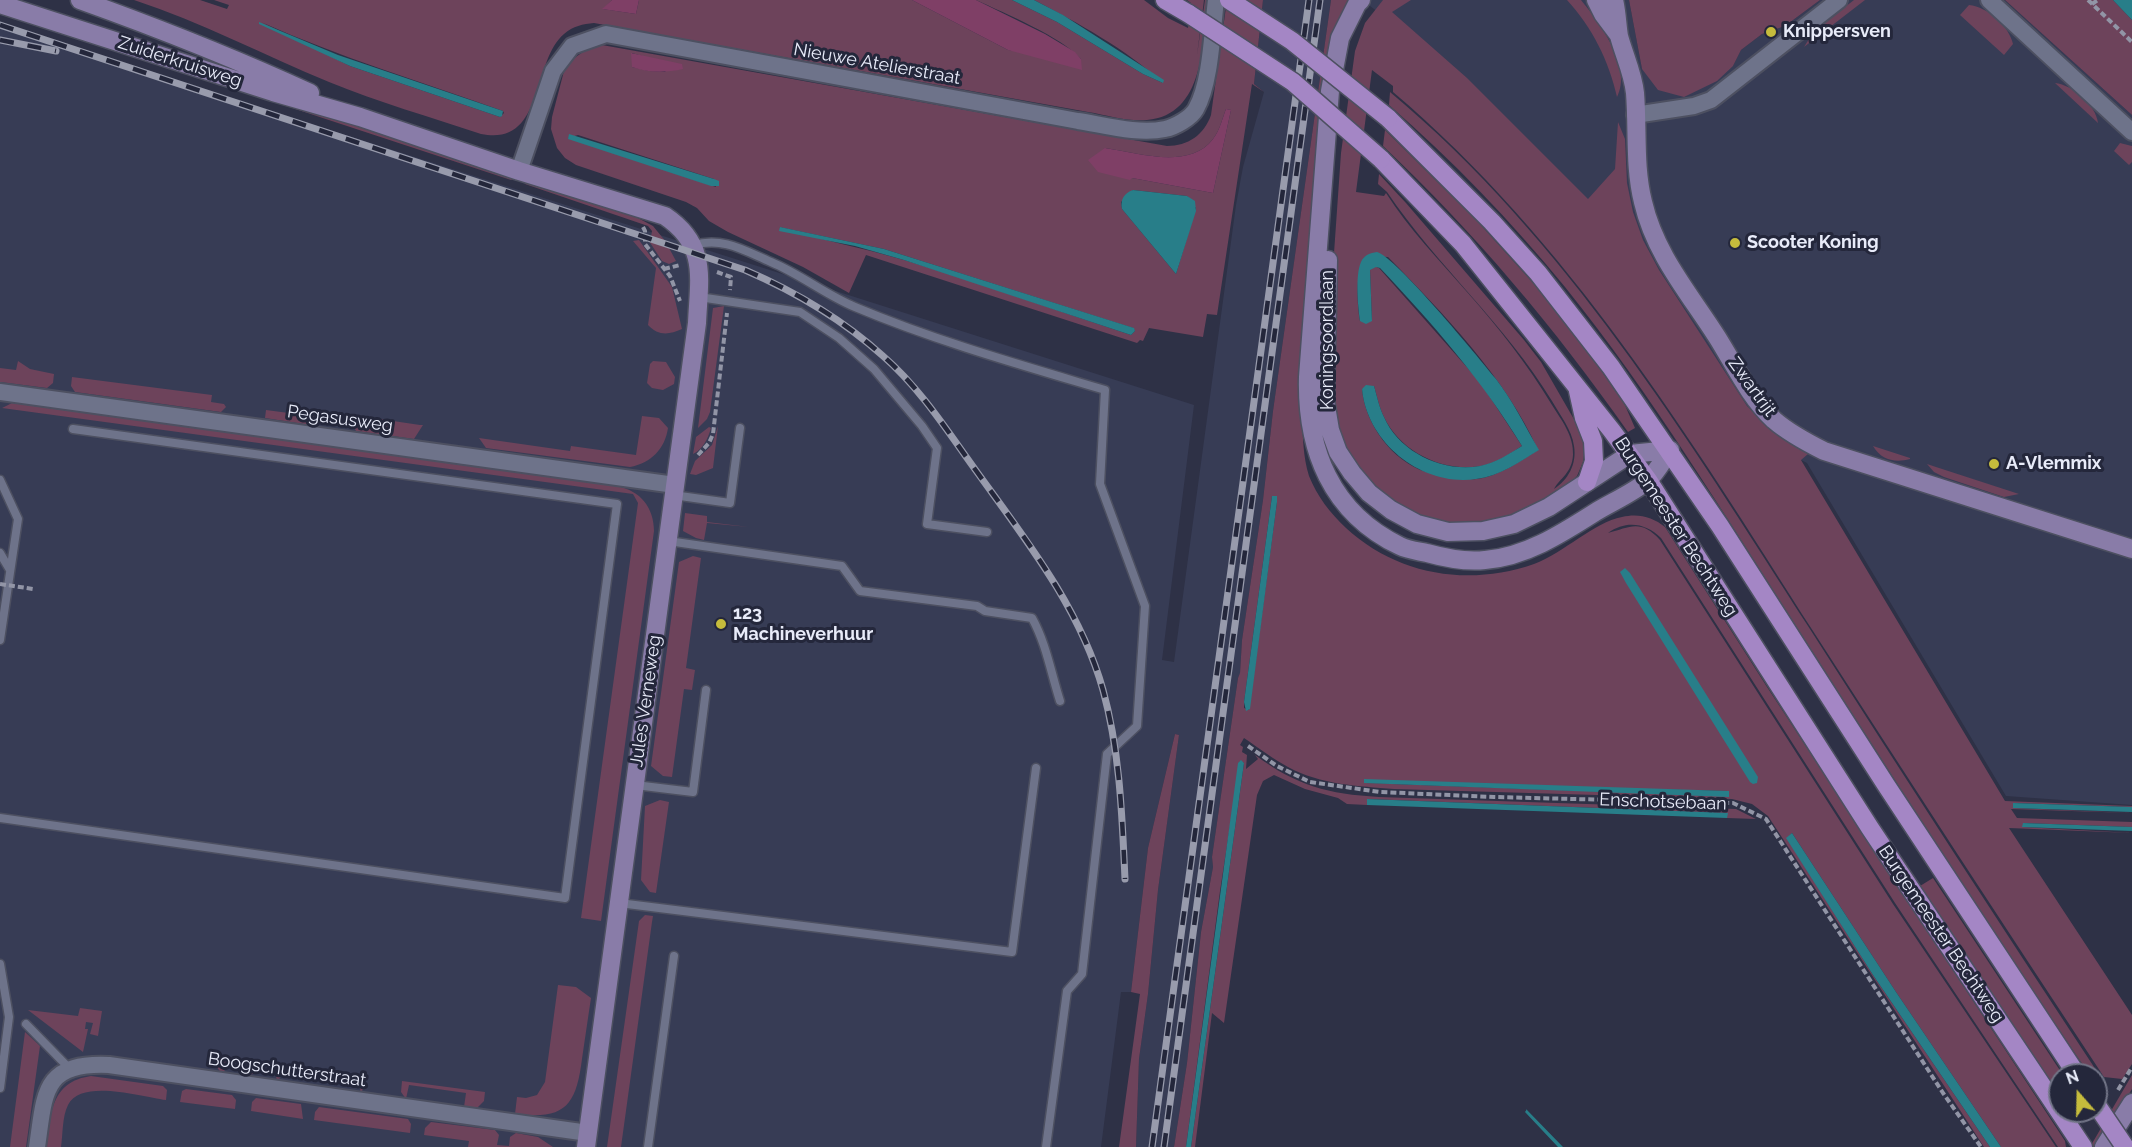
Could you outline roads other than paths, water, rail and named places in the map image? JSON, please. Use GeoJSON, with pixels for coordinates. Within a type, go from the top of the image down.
{"type":"FeatureCollection","features":[{"type":"Feature","properties":{"kind":"main road","name":"Burgemeester Bechtweg"},"geometry":{"type":"LineString","coordinates":[[1165,0],[1293,82],[1381,159],[1463,244],[1577,386],[1648,480],[1870,828],[2079,1141]]}},
{"type":"Feature","properties":{"kind":"main road","name":"Burgemeester Bechtweg"},"geometry":{"type":"LineString","coordinates":[[1229,0],[1292,41],[1388,117],[1539,273],[1670,450],[2069,1063]]}},
{"type":"Feature","properties":{"kind":"main road"},"geometry":{"type":"LineString","coordinates":[[1577,386],[1584,418],[1593,441],[1594,461],[1587,482]]}},
{"type":"Feature","properties":{"kind":"main road"},"geometry":{"type":"LineString","coordinates":[[2108,1122],[2125,1147]]}},
{"type":"Feature","properties":{"kind":"street"},"geometry":{"type":"LineString","coordinates":[[72,27],[79,0]]}},
{"type":"Feature","properties":{"kind":"street","name":"Zuiderkruisweg"},"geometry":{"type":"LineString","coordinates":[[79,0],[163,29],[233,58],[360,117]]}},
{"type":"Feature","properties":{"kind":"street","name":"Nieuwe Atelierstraat"},"geometry":{"type":"LineString","coordinates":[[519,171],[553,71],[572,46],[606,34],[1130,130],[1166,129],[1182,122],[1195,112],[1205,88],[1216,0]]}},
{"type":"Feature","properties":{"kind":"street","name":"Koningsoordlaan"},"geometry":{"type":"LineString","coordinates":[[1360,0],[1340,38],[1330,91],[1308,376],[1307,405],[1312,435],[1320,461],[1332,487],[1350,509],[1373,530],[1401,547],[1442,558],[1486,560],[1527,550],[1566,531],[1648,480],[1670,450]]}},
{"type":"Feature","properties":{"kind":"street","name":"Koningsoordlaan"},"geometry":{"type":"LineString","coordinates":[[1376,0],[1365,12],[1352,40],[1339,94],[1329,244],[1325,400],[1330,430],[1338,452],[1369,493],[1391,510],[1417,524],[1448,532],[1483,531],[1514,524],[1549,507],[1630,454],[1670,450]]}},
{"type":"Feature","properties":{"kind":"street","name":"Zwartrijt"},"geometry":{"type":"LineString","coordinates":[[1596,0],[1619,36]]}},
{"type":"Feature","properties":{"kind":"street","name":"Zwartrijt"},"geometry":{"type":"LineString","coordinates":[[1614,0],[1619,36],[1632,74],[1635,94],[1638,175],[1643,204],[1654,237],[1668,266],[1709,324],[1756,400],[1772,418],[1793,435],[1824,451],[2132,549]]}},
{"type":"Feature","properties":{"kind":"street"},"geometry":{"type":"LineString","coordinates":[[1635,115],[1694,106],[1711,100],[1839,0]]}},
{"type":"Feature","properties":{"kind":"street"},"geometry":{"type":"LineString","coordinates":[[1989,0],[2132,132]]}},
{"type":"Feature","properties":{"kind":"street","name":"Zuiderkruisweg"},"geometry":{"type":"LineString","coordinates":[[0,4],[38,8],[72,27],[665,216],[678,226],[695,250]]}},
{"type":"Feature","properties":{"kind":"street","name":"Jules Verneweg"},"geometry":{"type":"LineString","coordinates":[[587,1140],[697,323],[699,270],[695,250]]}},
{"type":"Feature","properties":{"kind":"street","name":"Pegasusweg"},"geometry":{"type":"LineString","coordinates":[[0,392],[674,490]]}},
{"type":"Feature","properties":{"kind":"street","name":"Boogschutterstraat"},"geometry":{"type":"LineString","coordinates":[[69,1068],[90,1064],[109,1065],[587,1140]]}},
{"type":"Feature","properties":{"kind":"street"},"geometry":{"type":"LineString","coordinates":[[37,1147],[44,1097],[53,1079],[69,1068]]}},
{"type":"Feature","properties":{"kind":"street"},"geometry":{"type":"LineString","coordinates":[[2104,1147],[2132,1103]]}},
{"type":"Feature","properties":{"kind":"lane"},"geometry":{"type":"LineString","coordinates":[[695,250],[708,241],[724,242],[784,268],[852,306],[928,336],[1105,390],[1100,484],[1145,606],[1137,726],[1107,754],[1082,974],[1067,991],[1046,1147]]}},
{"type":"Feature","properties":{"kind":"lane"},"geometry":{"type":"LineString","coordinates":[[698,297],[800,312],[839,338],[874,369],[895,392],[936,448],[927,524],[987,532]]}},
{"type":"Feature","properties":{"kind":"lane"},"geometry":{"type":"LineString","coordinates":[[674,490],[730,503],[740,428]]}},
{"type":"Feature","properties":{"kind":"lane"},"geometry":{"type":"LineString","coordinates":[[0,818],[565,898],[617,504],[73,429]]}},
{"type":"Feature","properties":{"kind":"lane"},"geometry":{"type":"LineString","coordinates":[[0,480],[18,519],[0,640]]}},
{"type":"Feature","properties":{"kind":"lane"},"geometry":{"type":"LineString","coordinates":[[667,541],[842,566],[860,591],[977,606],[985,611],[1032,618],[1041,633],[1048,666],[1060,700]]}},
{"type":"Feature","properties":{"kind":"lane"},"geometry":{"type":"LineString","coordinates":[[0,553],[10,571]]}},
{"type":"Feature","properties":{"kind":"lane"},"geometry":{"type":"LineString","coordinates":[[634,785],[693,792],[706,690]]}},
{"type":"Feature","properties":{"kind":"lane"},"geometry":{"type":"LineString","coordinates":[[619,903],[1012,952],[1036,768]]}},
{"type":"Feature","properties":{"kind":"lane"},"geometry":{"type":"LineString","coordinates":[[648,1147],[674,956]]}},
{"type":"Feature","properties":{"kind":"lane"},"geometry":{"type":"LineString","coordinates":[[0,964],[9,1017],[0,1088]]}},
{"type":"Feature","properties":{"kind":"lane"},"geometry":{"type":"LineString","coordinates":[[26,1024],[69,1068]]}},
{"type":"Feature","properties":{"kind":"railway"},"geometry":{"type":"LineString","coordinates":[[1152,1147],[1309,0]]}},
{"type":"Feature","properties":{"kind":"railway"},"geometry":{"type":"LineString","coordinates":[[1164,1147],[1320,0]]}},
{"type":"Feature","properties":{"kind":"railway"},"geometry":{"type":"LineString","coordinates":[[0,25],[745,270],[800,297],[851,330],[897,369],[933,411],[1032,549],[1066,603],[1080,631],[1093,660],[1109,713],[1119,784],[1125,879]]}},
{"type":"Feature","properties":{"kind":"railway"},"geometry":{"type":"LineString","coordinates":[[0,40],[56,51]]}},
{"type":"Feature","properties":{"kind":"place","name":"Knippersven"},"geometry":{"type":"Point","coordinates":[1771,32]}},
{"type":"Feature","properties":{"kind":"place","name":"Scooter Koning"},"geometry":{"type":"Point","coordinates":[1735,243]}},
{"type":"Feature","properties":{"kind":"place","name":"A-Vlemmix"},"geometry":{"type":"Point","coordinates":[1994,464]}},
{"type":"Feature","properties":{"kind":"place","name":"123 Machineverhuur"},"geometry":{"type":"Point","coordinates":[721,624]}}]}
